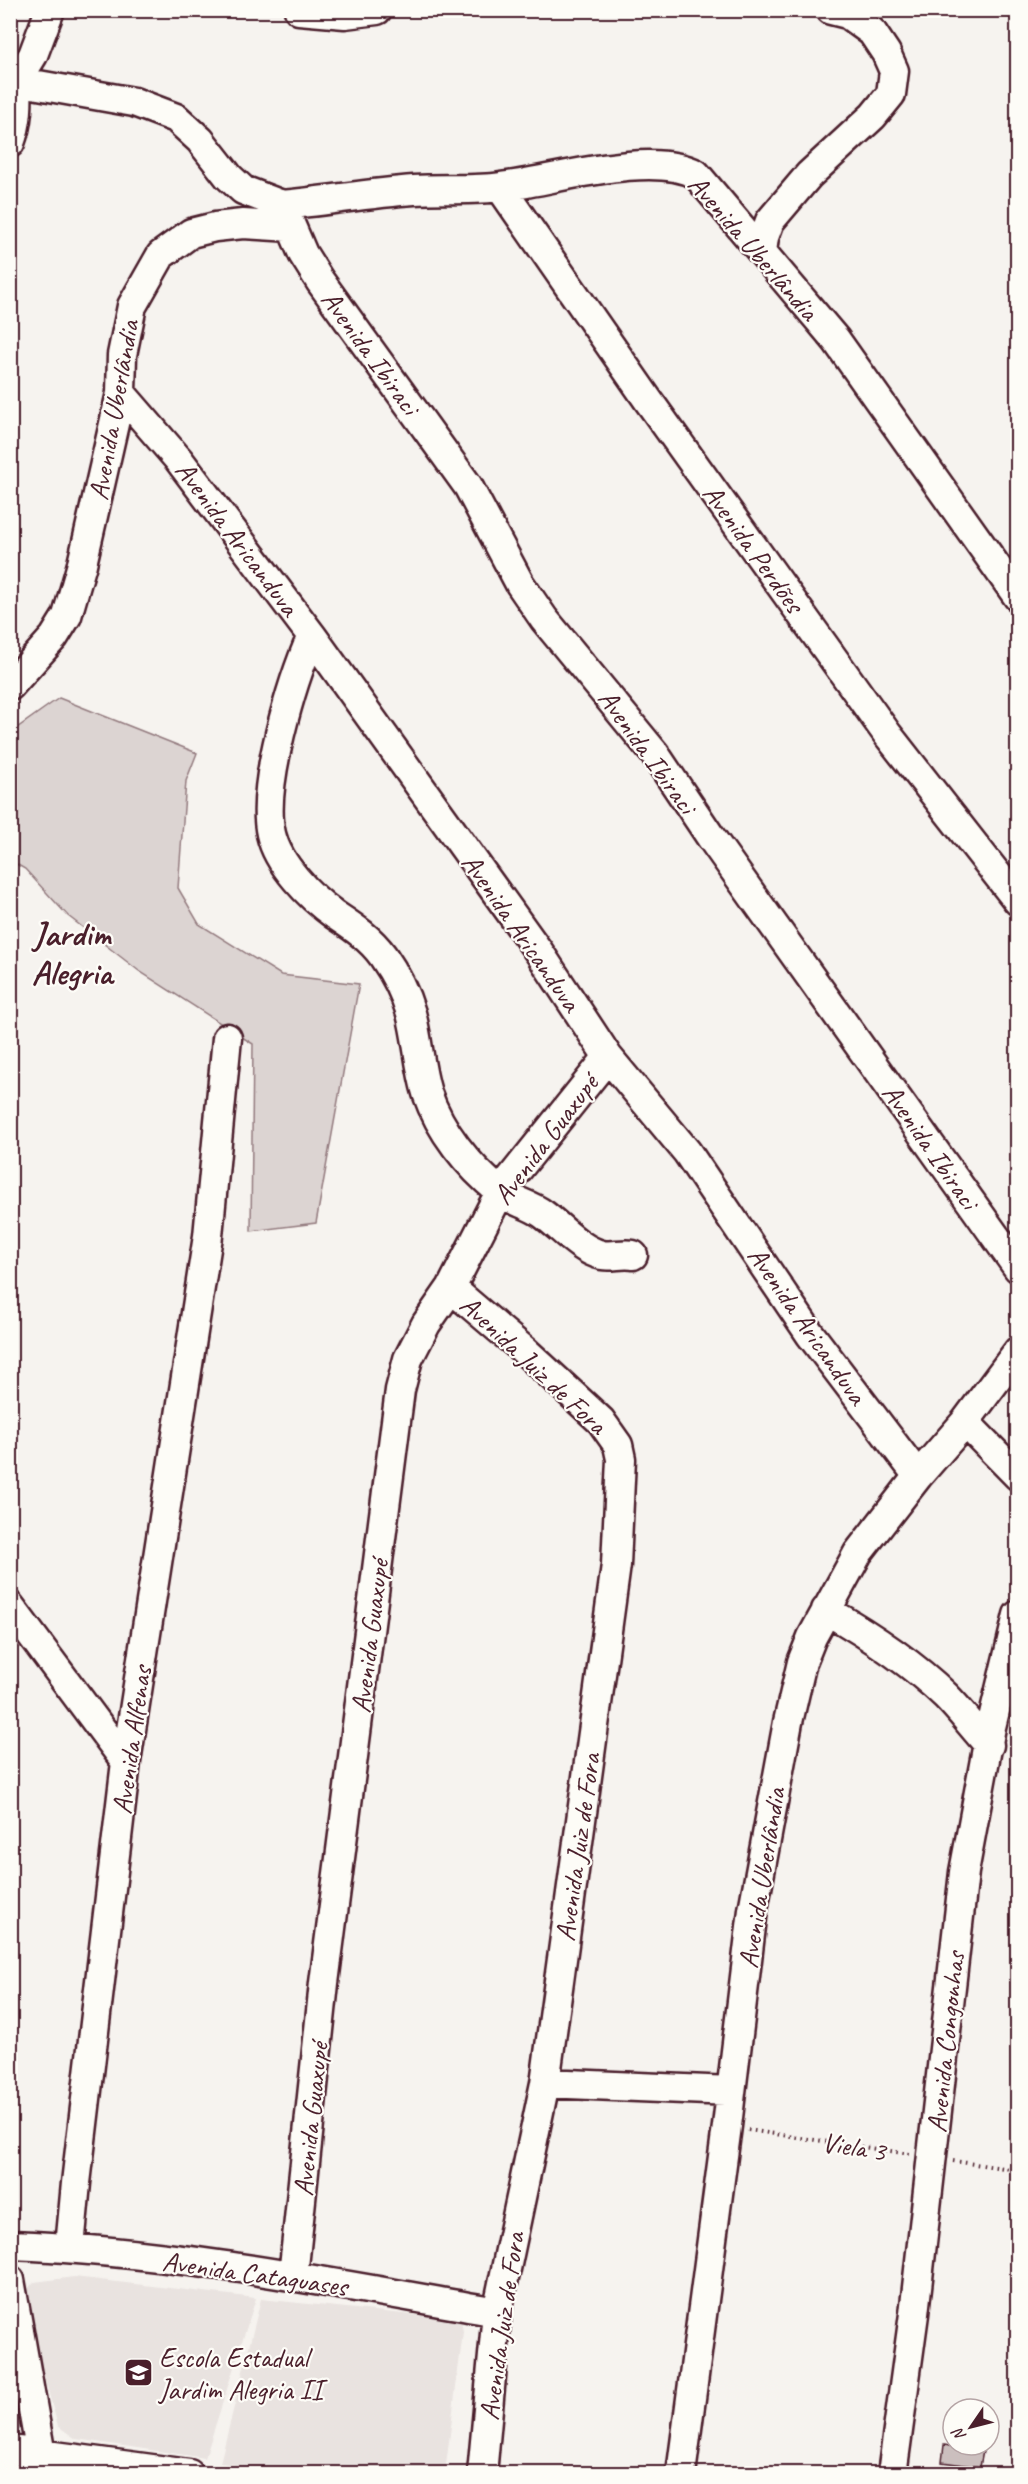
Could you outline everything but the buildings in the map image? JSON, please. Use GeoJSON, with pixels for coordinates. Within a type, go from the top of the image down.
{"type":"FeatureCollection","features":[{"type":"Feature","properties":{"kind":"street"},"geometry":{"type":"LineString","coordinates":[[10,143],[16,129],[18,102],[14,81],[33,55],[50,10]]}},
{"type":"Feature","properties":{"kind":"street"},"geometry":{"type":"LineString","coordinates":[[299,10],[345,14],[377,10]]}},
{"type":"Feature","properties":{"kind":"street"},"geometry":{"type":"LineString","coordinates":[[762,252],[764,237],[770,221],[809,176],[873,116],[891,94],[894,71],[886,52],[872,33],[847,14],[831,10]]}},
{"type":"Feature","properties":{"kind":"street"},"geometry":{"type":"LineString","coordinates":[[14,81],[134,102],[176,118],[200,141],[229,177],[243,190],[286,216]]}},
{"type":"Feature","properties":{"kind":"street","name":"Avenida Uberlândia"},"geometry":{"type":"LineString","coordinates":[[10,686],[54,637],[67,616],[82,564],[121,393],[122,355],[132,306],[161,255],[191,233],[215,227],[243,224],[416,190],[500,188],[584,172],[646,165],[685,168],[696,174],[836,340],[1017,597]]}},
{"type":"Feature","properties":{"kind":"street","name":"Avenida Perdões"},"geometry":{"type":"LineString","coordinates":[[500,188],[648,400],[881,725],[1017,901]]}},
{"type":"Feature","properties":{"kind":"street","name":"Avenida Ibiraci"},"geometry":{"type":"LineString","coordinates":[[286,216],[303,254],[320,281],[468,486],[520,584],[544,619],[655,754],[710,836],[1017,1268]]}},
{"type":"Feature","properties":{"kind":"street","name":"Avenida Aricanduva"},"geometry":{"type":"LineString","coordinates":[[121,393],[179,460],[312,636],[539,952],[608,1057],[687,1152],[810,1335],[918,1476]]}},
{"type":"Feature","properties":{"kind":"street"},"geometry":{"type":"LineString","coordinates":[[312,636],[300,664],[267,804],[271,835],[281,860],[289,872],[333,914],[358,929],[381,954],[390,968],[411,1015],[427,1092],[436,1115],[450,1139],[500,1192],[536,1208],[586,1249],[604,1256],[623,1253],[633,1255]]}},
{"type":"Feature","properties":{"kind":"street","name":"Avenida Alfenas"},"geometry":{"type":"LineString","coordinates":[[70,2247],[126,1762],[208,1236],[227,1038]]}},
{"type":"Feature","properties":{"kind":"street","name":"Avenida Guaxupé"},"geometry":{"type":"LineString","coordinates":[[293,2276],[324,1983],[400,1390],[408,1359],[426,1324],[451,1288],[500,1192],[608,1057]]}},
{"type":"Feature","properties":{"kind":"street","name":"Avenida Juiz de Fora"},"geometry":{"type":"LineString","coordinates":[[451,1288],[525,1351],[601,1421],[618,1445],[621,1460],[616,1565],[545,2084],[497,2313],[482,2474]]}},
{"type":"Feature","properties":{"kind":"street","name":"Avenida Uberlândia"},"geometry":{"type":"LineString","coordinates":[[681,2474],[753,1910],[788,1722],[802,1662],[826,1610],[858,1553],[918,1476],[965,1422],[1017,1351]]}},
{"type":"Feature","properties":{"kind":"street"},"geometry":{"type":"LineString","coordinates":[[965,1422],[1017,1476]]}},
{"type":"Feature","properties":{"kind":"street"},"geometry":{"type":"LineString","coordinates":[[10,1606],[126,1762]]}},
{"type":"Feature","properties":{"kind":"street"},"geometry":{"type":"LineString","coordinates":[[826,1610],[868,1634],[916,1670],[946,1696],[988,1745]]}},
{"type":"Feature","properties":{"kind":"street","name":"Avenida Congonhas"},"geometry":{"type":"LineString","coordinates":[[892,2474],[914,2314],[964,1872],[988,1745],[1017,1614]]}},
{"type":"Feature","properties":{"kind":"street"},"geometry":{"type":"LineString","coordinates":[[545,2084],[731,2091]]}},
{"type":"Feature","properties":{"kind":"street","name":"Avenida Cataguases"},"geometry":{"type":"LineString","coordinates":[[10,2245],[70,2247],[293,2276],[497,2313]]}},
{"type":"Feature","properties":{"kind":"street"},"geometry":{"type":"LineString","coordinates":[[10,2280],[41,2455]]}},
{"type":"Feature","properties":{"kind":"street"},"geometry":{"type":"LineString","coordinates":[[10,2450],[189,2474]]}},
{"type":"Feature","properties":{"kind":"path","name":"Viela 3"},"geometry":{"type":"LineString","coordinates":[[727,2126],[1017,2170]]}},
{"type":"Feature","properties":{"kind":"shaded area"},"geometry":{"type":"Polygon","coordinates":[[[59,698],[197,753],[186,781],[178,888],[199,924],[281,975],[359,984],[316,1223],[251,1231],[253,1044],[139,971],[68,916],[25,869],[11,861],[10,733],[59,698]]]}},
{"type":"Feature","properties":{"kind":"shaded area","name":"Escola Estadual Jardim Alegria II"},"geometry":{"type":"Polygon","coordinates":[[[74,2277],[256,2298],[205,2458],[76,2439],[58,2426],[28,2320],[23,2294],[34,2282],[74,2277]]]}},
{"type":"Feature","properties":{"kind":"shaded area"},"geometry":{"type":"Polygon","coordinates":[[[261,2299],[461,2320],[463,2332],[445,2473],[305,2474],[220,2463],[261,2299]]]}},
{"type":"Feature","properties":{"kind":"place","name":"Escola Estadual Jardim Alegria II"},"geometry":{"type":"Point","coordinates":[138,2373]}},
{"type":"Feature","properties":{"kind":"district","name":"Jardim Alegria"},"geometry":{"type":"Point","coordinates":[72,952]}}]}
